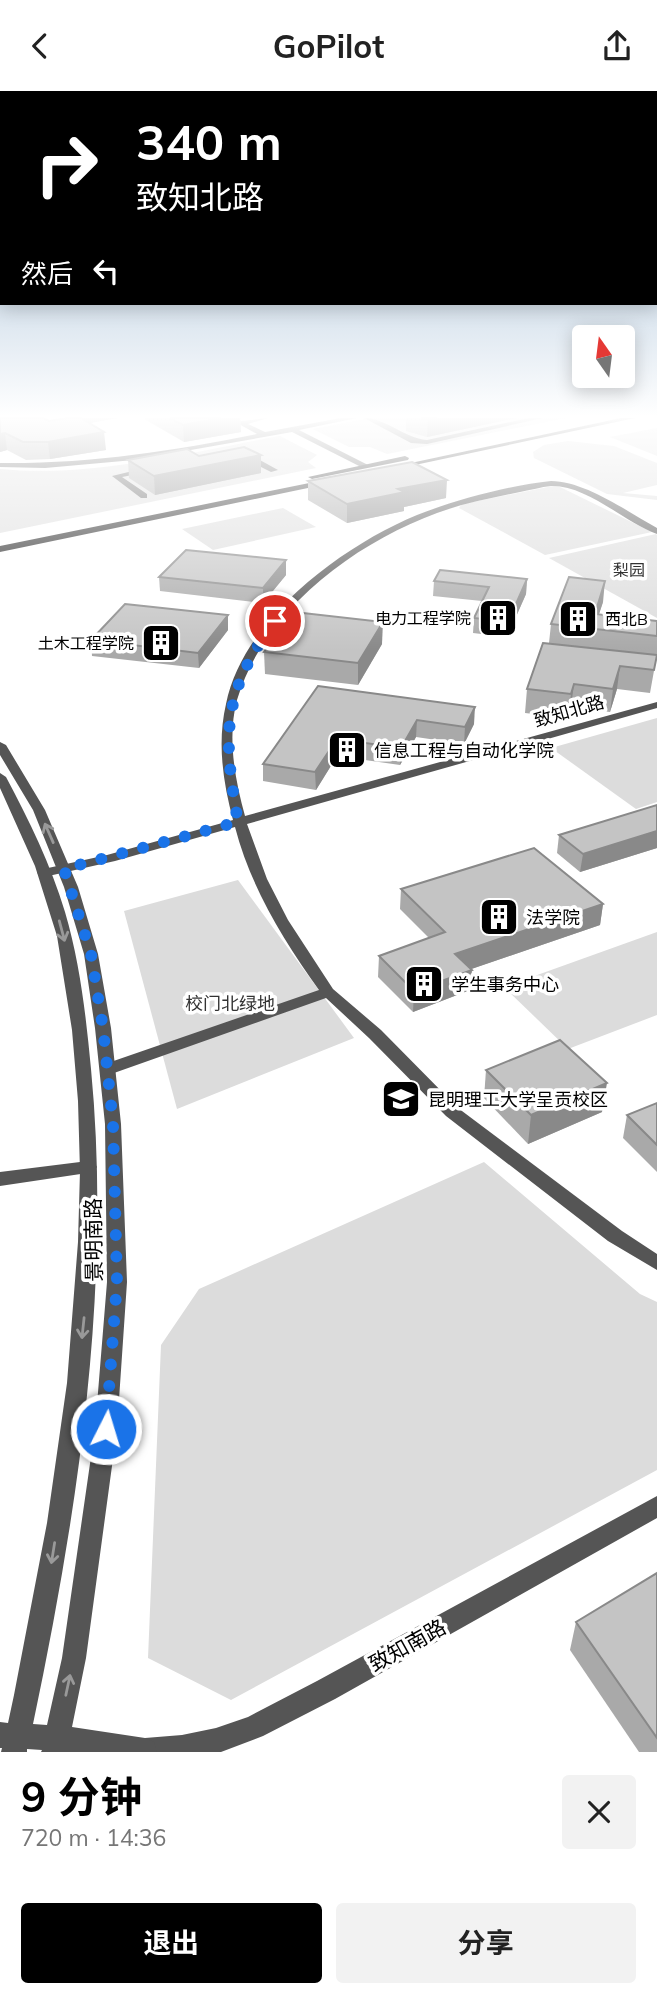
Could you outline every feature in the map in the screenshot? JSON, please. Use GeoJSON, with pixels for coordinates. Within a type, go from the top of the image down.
{"type":"FeatureCollection","features":[{"type":"Feature","properties":{"kind":"main road"},"geometry":{"type":"LineString","coordinates":[[0,542],[224,496]]}},
{"type":"Feature","properties":{"kind":"main road"},"geometry":{"type":"LineString","coordinates":[[0,549],[258,496]]}},
{"type":"Feature","properties":{"kind":"street"},"geometry":{"type":"LineString","coordinates":[[489,496],[421,516],[354,552],[295,597],[263,637],[245,664],[234,697],[227,741],[238,822],[263,889],[328,992],[375,1034],[452,1112],[615,1235],[657,1262]]}},
{"type":"Feature","properties":{"kind":"street"},"geometry":{"type":"LineString","coordinates":[[588,496],[657,531]]}},
{"type":"Feature","properties":{"kind":"street","name":"致知北路"},"geometry":{"type":"LineString","coordinates":[[44,873],[657,705]]}},
{"type":"Feature","properties":{"kind":"street","name":"景明南路"},"geometry":{"type":"LineString","coordinates":[[0,745],[39,810],[64,869],[91,954],[113,1124],[117,1282],[106,1429],[74,1658],[55,1745]]}},
{"type":"Feature","properties":{"kind":"street","name":"景明南路"},"geometry":{"type":"LineString","coordinates":[[0,777],[20,814],[44,873],[69,958],[79,1032],[88,1167],[87,1287],[73,1430],[36,1657],[11,1741]]}},
{"type":"Feature","properties":{"kind":"street"},"geometry":{"type":"LineString","coordinates":[[107,1069],[328,992]]}},
{"type":"Feature","properties":{"kind":"street"},"geometry":{"type":"LineString","coordinates":[[0,1178],[88,1167]]}},
{"type":"Feature","properties":{"kind":"street","name":"致知南路"},"geometry":{"type":"LineString","coordinates":[[11,1741],[145,1751],[182,1748],[216,1741],[254,1727],[326,1690],[657,1506]]}},
{"type":"Feature","properties":{"kind":"green space"},"geometry":{"type":"Polygon","coordinates":[[[0,496],[182,496],[0,533],[0,496]]]}},
{"type":"Feature","properties":{"kind":"green space"},"geometry":{"type":"Polygon","coordinates":[[[505,496],[577,496],[652,532],[545,555],[459,508],[462,504],[505,496]]]}},
{"type":"Feature","properties":{"kind":"green space"},"geometry":{"type":"Polygon","coordinates":[[[620,496],[657,496],[657,500],[620,496]]]}},
{"type":"Feature","properties":{"kind":"green space"},"geometry":{"type":"Polygon","coordinates":[[[283,508],[316,527],[213,550],[182,529],[283,508]]]}},
{"type":"Feature","properties":{"kind":"green space","name":"梨园"},"geometry":{"type":"Polygon","coordinates":[[[656,534],[657,618],[549,558],[656,534]]]}},
{"type":"Feature","properties":{"kind":"green space"},"geometry":{"type":"Polygon","coordinates":[[[657,718],[657,802],[636,809],[551,748],[657,718]]]}},
{"type":"Feature","properties":{"kind":"green space","name":"校门北绿地"},"geometry":{"type":"Polygon","coordinates":[[[238,880],[354,1038],[177,1109],[124,911],[238,880]]]}},
{"type":"Feature","properties":{"kind":"green space"},"geometry":{"type":"Polygon","coordinates":[[[657,932],[657,1015],[568,1049],[504,987],[657,932]]]}},
{"type":"Feature","properties":{"kind":"green space"},"geometry":{"type":"Polygon","coordinates":[[[484,1162],[640,1294],[657,1302],[657,1470],[231,1700],[148,1658],[161,1345],[199,1289],[484,1162]]]}},
{"type":"Feature","properties":{"kind":"building"},"geometry":{"type":"Polygon","coordinates":[[[333,496],[388,496],[347,504],[333,496]]]}},
{"type":"Feature","properties":{"kind":"building"},"geometry":{"type":"Polygon","coordinates":[[[186,550],[286,560],[263,588],[159,577],[186,550]]]}},
{"type":"Feature","properties":{"kind":"building"},"geometry":{"type":"Polygon","coordinates":[[[440,570],[527,579],[508,622],[474,618],[489,587],[434,581],[440,570]]]}},
{"type":"Feature","properties":{"kind":"building"},"geometry":{"type":"Polygon","coordinates":[[[569,577],[605,581],[595,614],[657,621],[657,636],[551,624],[569,577]]]}},
{"type":"Feature","properties":{"kind":"building"},"geometry":{"type":"Polygon","coordinates":[[[125,604],[228,615],[198,653],[91,640],[125,604]]]}},
{"type":"Feature","properties":{"kind":"building"},"geometry":{"type":"Polygon","coordinates":[[[294,612],[383,622],[358,663],[264,652],[294,612]]]}},
{"type":"Feature","properties":{"kind":"building"},"geometry":{"type":"Polygon","coordinates":[[[543,643],[657,655],[654,670],[620,666],[613,689],[574,684],[571,694],[527,689],[543,643]]]}},
{"type":"Feature","properties":{"kind":"building","name":"信息工程与自动化学院"},"geometry":{"type":"Polygon","coordinates":[[[318,686],[475,707],[465,727],[417,720],[401,748],[337,739],[315,772],[263,764],[318,686]]]}},
{"type":"Feature","properties":{"kind":"building"},"geometry":{"type":"Polygon","coordinates":[[[657,805],[657,831],[583,854],[559,835],[657,805]]]}},
{"type":"Feature","properties":{"kind":"building"},"geometry":{"type":"Polygon","coordinates":[[[534,848],[603,904],[455,954],[472,970],[414,991],[379,956],[445,932],[401,889],[534,848]]]}},
{"type":"Feature","properties":{"kind":"building"},"geometry":{"type":"Polygon","coordinates":[[[560,1040],[607,1083],[531,1115],[486,1070],[560,1040]]]}},
{"type":"Feature","properties":{"kind":"building"},"geometry":{"type":"Polygon","coordinates":[[[657,1103],[657,1145],[627,1115],[657,1103]]]}},
{"type":"Feature","properties":{"kind":"building"},"geometry":{"type":"Polygon","coordinates":[[[657,1573],[657,1738],[576,1622],[657,1573]]]}},
{"type":"Feature","properties":{"kind":"place","name":"电力工程学院"},"geometry":{"type":"Point","coordinates":[498,618]}},
{"type":"Feature","properties":{"kind":"place","name":"西北B"},"geometry":{"type":"Point","coordinates":[578,619]}},
{"type":"Feature","properties":{"kind":"place","name":"土木工程学院"},"geometry":{"type":"Point","coordinates":[161,643]}},
{"type":"Feature","properties":{"kind":"place","name":"信息工程与自动化学院"},"geometry":{"type":"Point","coordinates":[347,750]}},
{"type":"Feature","properties":{"kind":"place","name":"法学院"},"geometry":{"type":"Point","coordinates":[499,917]}},
{"type":"Feature","properties":{"kind":"place","name":"学生事务中心"},"geometry":{"type":"Point","coordinates":[424,984]}},
{"type":"Feature","properties":{"kind":"place","name":"昆明理工大学呈贡校区"},"geometry":{"type":"Point","coordinates":[401,1099]}},
{"type":"Feature","properties":{"kind":"route"},"geometry":{"type":"LineString","coordinates":[[106,1429],[117,1282],[113,1124],[103,1028],[91,954],[64,869],[238,822],[227,741],[230,716],[245,664],[275,621]]}}]}
